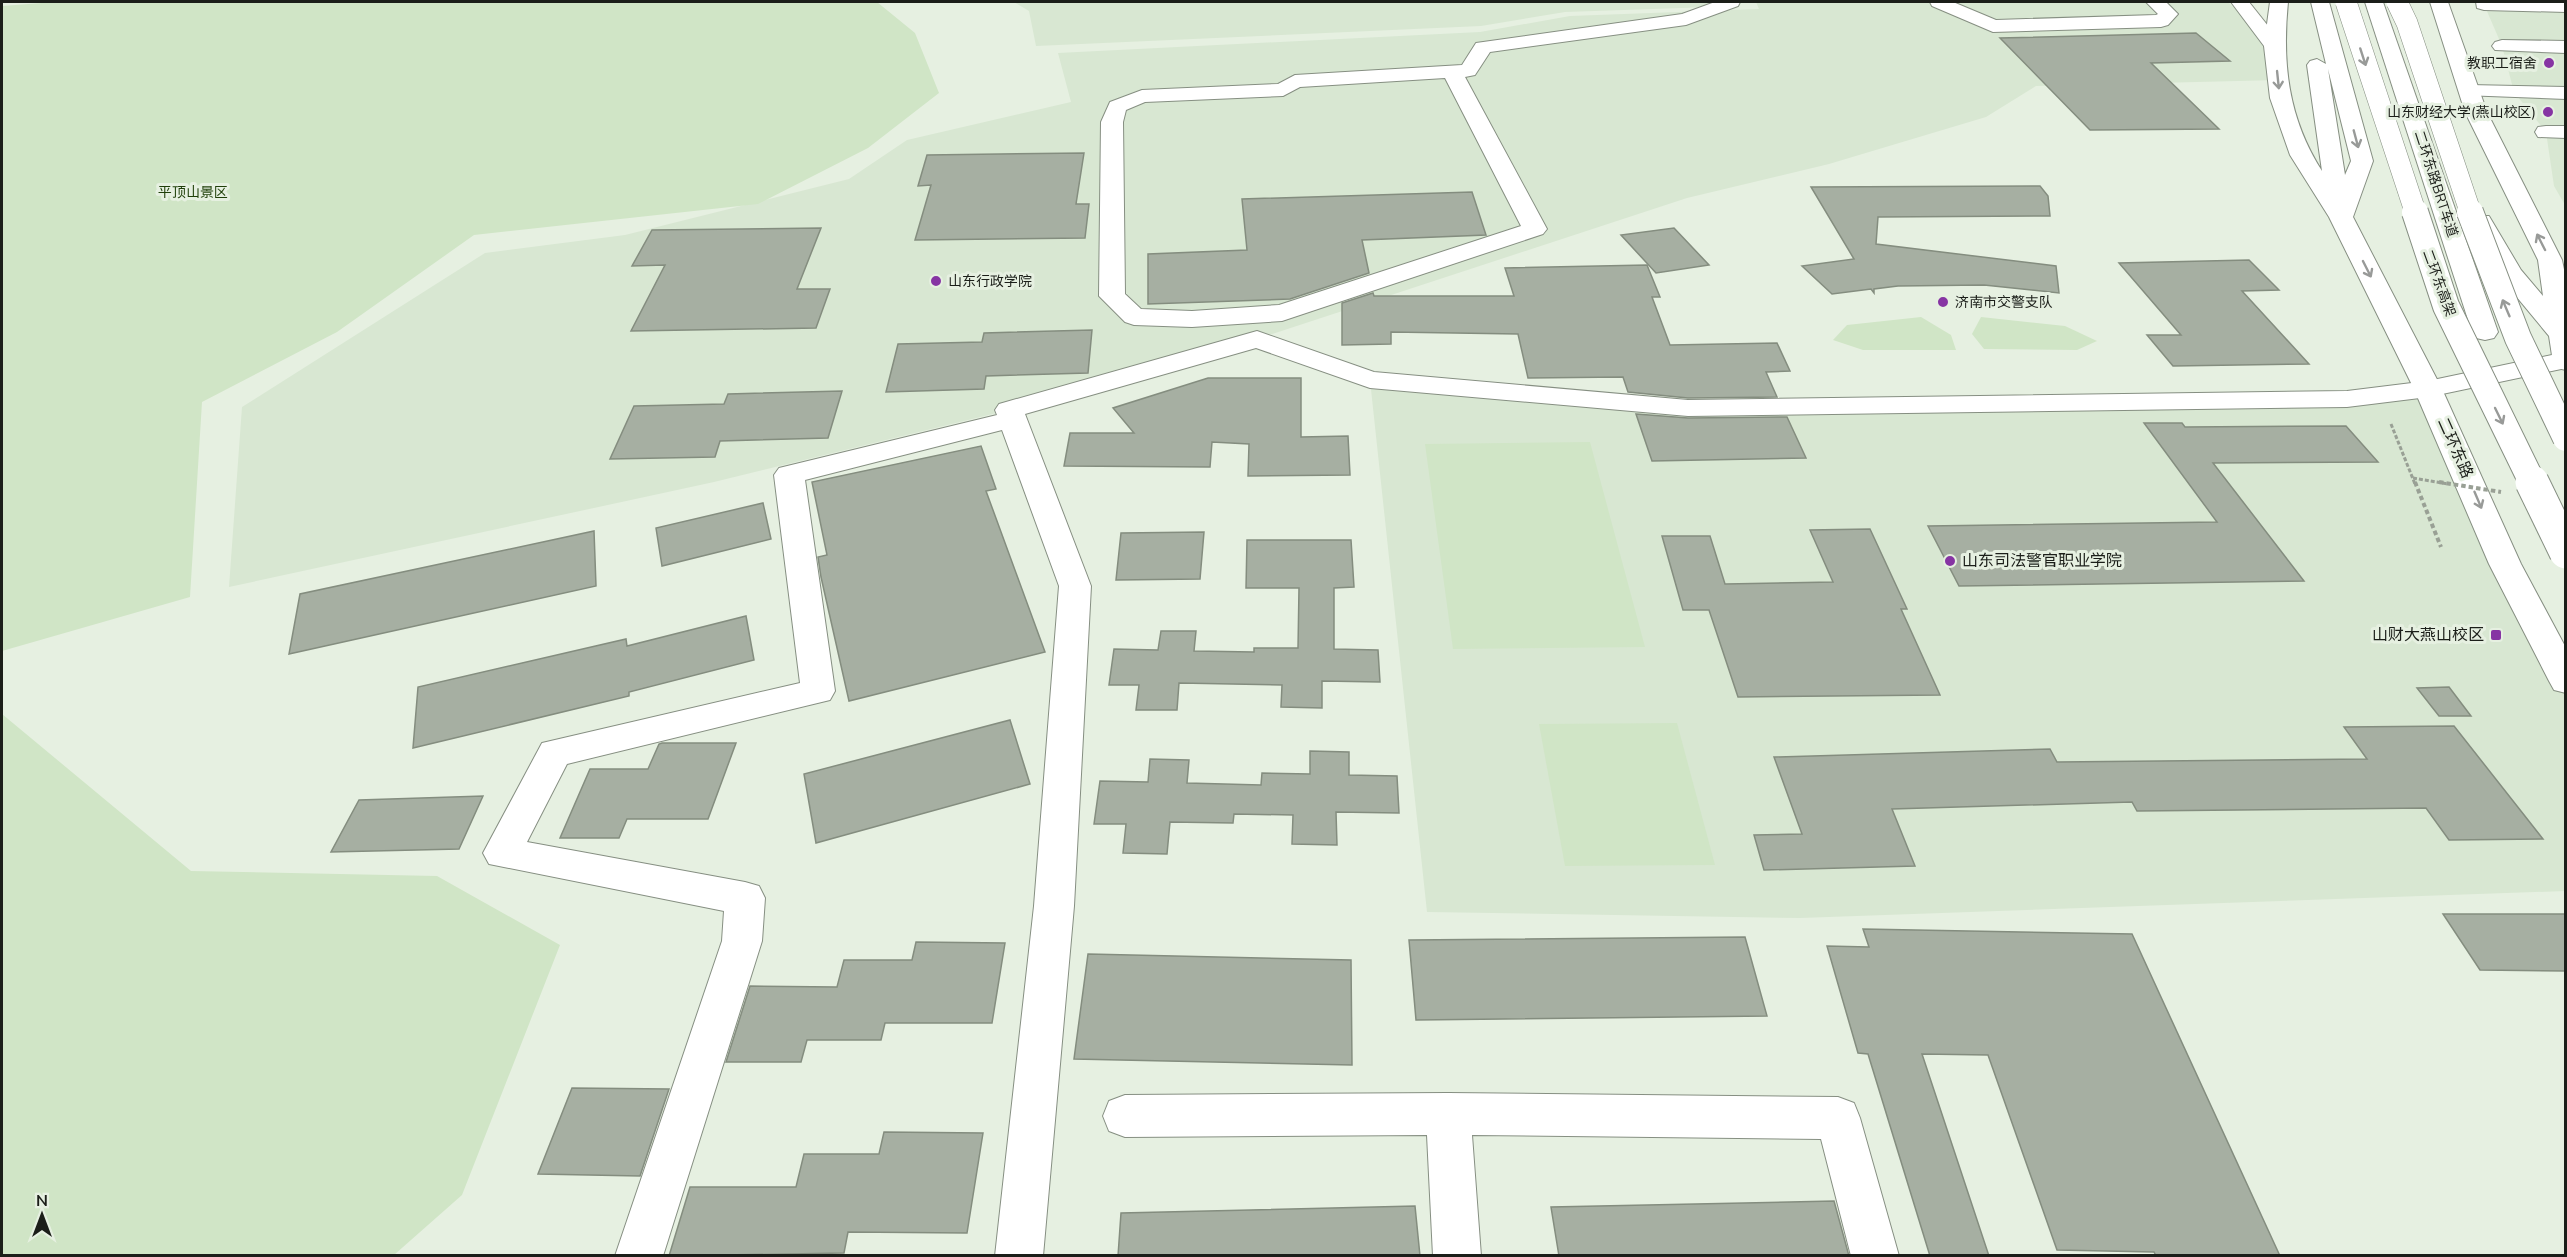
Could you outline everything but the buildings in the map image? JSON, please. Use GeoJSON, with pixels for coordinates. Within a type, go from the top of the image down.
{"type":"FeatureCollection","features":[{"type":"Feature","properties":{"kind":"main road"},"geometry":{"type":"LineString","coordinates":[[1452,72],[1536,229],[1282,313],[1192,319],[1134,317],[1112,296],[1112,122],[1117,106],[1142,96],[1283,90],[1295,81],[1468,71],[1483,47],[1686,19],[1731,2]]}},
{"type":"Feature","properties":{"kind":"main road"},"geometry":{"type":"LineString","coordinates":[[1940,2],[1993,26],[2161,21],[2169,14],[2155,2]]}},
{"type":"Feature","properties":{"kind":"main road"},"geometry":{"type":"LineString","coordinates":[[2240,2],[2274,46]]}},
{"type":"Feature","properties":{"kind":"main road","name":"二环东路"},"geometry":{"type":"LineString","coordinates":[[2279,2],[2274,46],[2280,98],[2301,155],[2341,217],[2428,390],[2505,564],[2565,681]]}},
{"type":"Feature","properties":{"kind":"main road"},"geometry":{"type":"LineString","coordinates":[[2303,2],[2320,78],[2341,217]]}},
{"type":"Feature","properties":{"kind":"main road"},"geometry":{"type":"LineString","coordinates":[[2320,2],[2362,161],[2341,217]]}},
{"type":"Feature","properties":{"kind":"main road","name":"二环东路BRT车道"},"geometry":{"type":"LineString","coordinates":[[2374,2],[2485,332]]}},
{"type":"Feature","properties":{"kind":"main road"},"geometry":{"type":"LineString","coordinates":[[2397,2],[2481,222],[2510,273],[2564,354]]}},
{"type":"Feature","properties":{"kind":"main road"},"geometry":{"type":"LineString","coordinates":[[2397,2],[2408,23],[2501,296],[2546,401],[2565,438]]}},
{"type":"Feature","properties":{"kind":"main road"},"geometry":{"type":"LineString","coordinates":[[2427,2],[2447,85],[2484,176],[2564,354]]}},
{"type":"Feature","properties":{"kind":"main road"},"geometry":{"type":"LineString","coordinates":[[2439,2],[2476,112],[2550,260],[2564,354]]}},
{"type":"Feature","properties":{"kind":"main road","name":"二环东高架"},"geometry":{"type":"LineString","coordinates":[[2346,4],[2446,306],[2565,552]]}},
{"type":"Feature","properties":{"kind":"main road"},"geometry":{"type":"LineString","coordinates":[[2484,4],[2565,6]]}},
{"type":"Feature","properties":{"kind":"main road"},"geometry":{"type":"LineString","coordinates":[[2502,46],[2565,47]]}},
{"type":"Feature","properties":{"kind":"main road"},"geometry":{"type":"LineString","coordinates":[[2469,91],[2565,93]]}},
{"type":"Feature","properties":{"kind":"main road"},"geometry":{"type":"LineString","coordinates":[[2428,390],[2485,332],[2564,354]]}},
{"type":"Feature","properties":{"kind":"main road"},"geometry":{"type":"LineString","coordinates":[[1019,1256],[1054,906],[1075,586],[1009,410],[1257,339],[1370,380],[1688,408],[2347,399],[2428,390],[2564,354]]}},
{"type":"Feature","properties":{"kind":"main road"},"geometry":{"type":"LineString","coordinates":[[639,1256],[742,941],[745,898],[502,853],[555,753],[818,691],[789,475],[1013,419]]}},
{"type":"Feature","properties":{"kind":"main road"},"geometry":{"type":"LineString","coordinates":[[1448,1114],[1457,1256]]}},
{"type":"Feature","properties":{"kind":"main road"},"geometry":{"type":"LineString","coordinates":[[1125,1116],[1448,1114],[1838,1118],[1875,1256]]}},
{"type":"Feature","properties":{"kind":"path"},"geometry":{"type":"LineString","coordinates":[[2391,424],[2441,548]]}},
{"type":"Feature","properties":{"kind":"path"},"geometry":{"type":"LineString","coordinates":[[2413,478],[2507,493]]}},
{"type":"Feature","properties":{"kind":"shaded area"},"geometry":{"type":"Polygon","coordinates":[[[1014,2],[1736,2],[1740,6],[1565,12],[1481,26],[1036,46],[1029,11],[1014,2]]]}},
{"type":"Feature","properties":{"kind":"shaded area","name":"山东行政学院"},"geometry":{"type":"Polygon","coordinates":[[[1756,2],[2228,2],[2274,46],[2278,80],[2036,86],[1986,117],[1829,164],[1687,198],[1257,339],[1009,410],[714,482],[229,587],[242,407],[485,253],[625,235],[849,179],[907,140],[1071,102],[1058,53],[1480,32],[1570,16],[1759,9],[1756,2]]]}},
{"type":"Feature","properties":{"kind":"shaded area","name":"山东财经大学(燕山校区)"},"geometry":{"type":"Polygon","coordinates":[[[2483,2],[2565,2],[2565,205],[2554,186],[2546,132],[2514,92],[2502,46],[2483,2]]]}},
{"type":"Feature","properties":{"kind":"shaded area","name":"山东司法警官职业学院"},"geometry":{"type":"Polygon","coordinates":[[[1370,380],[1688,408],[2428,389],[2565,677],[2565,891],[1800,918],[1427,912],[1370,380]]]}},
{"type":"Feature","properties":{"kind":"green space","name":"平顶山景区"},"geometry":{"type":"Polygon","coordinates":[[[55,2],[877,2],[915,33],[939,93],[868,148],[758,204],[474,235],[337,332],[202,402],[190,597],[2,651],[2,6],[55,2]]]}},
{"type":"Feature","properties":{"kind":"green space"},"geometry":{"type":"Polygon","coordinates":[[[1921,317],[1951,335],[1956,350],[1863,350],[1833,340],[1847,325],[1921,317]]]}},
{"type":"Feature","properties":{"kind":"green space"},"geometry":{"type":"Polygon","coordinates":[[[1981,317],[2065,326],[2097,341],[2077,350],[1984,349],[1972,334],[1981,317]]]}},
{"type":"Feature","properties":{"kind":"green space"},"geometry":{"type":"Polygon","coordinates":[[[1590,442],[1645,647],[1453,649],[1425,444],[1590,442]]]}},
{"type":"Feature","properties":{"kind":"green space"},"geometry":{"type":"Polygon","coordinates":[[[2,714],[191,871],[437,876],[560,945],[462,1195],[394,1255],[2,1255],[2,714]]]}},
{"type":"Feature","properties":{"kind":"green space"},"geometry":{"type":"Polygon","coordinates":[[[1677,723],[1715,865],[1565,866],[1539,724],[1677,723]]]}},
{"type":"Feature","properties":{"kind":"place","name":"教职工宿舍"},"geometry":{"type":"Point","coordinates":[2549,63]}},
{"type":"Feature","properties":{"kind":"place","name":"山东财经大学(燕山校区)"},"geometry":{"type":"Point","coordinates":[2548,112]}},
{"type":"Feature","properties":{"kind":"place","name":"山东行政学院"},"geometry":{"type":"Point","coordinates":[936,281]}},
{"type":"Feature","properties":{"kind":"place","name":"济南市交警支队"},"geometry":{"type":"Point","coordinates":[1943,302]}},
{"type":"Feature","properties":{"kind":"place","name":"山东司法警官职业学院"},"geometry":{"type":"Point","coordinates":[1950,561]}},
{"type":"Feature","properties":{"kind":"place","name":"山财大燕山校区"},"geometry":{"type":"Point","coordinates":[2496,635]}}]}
